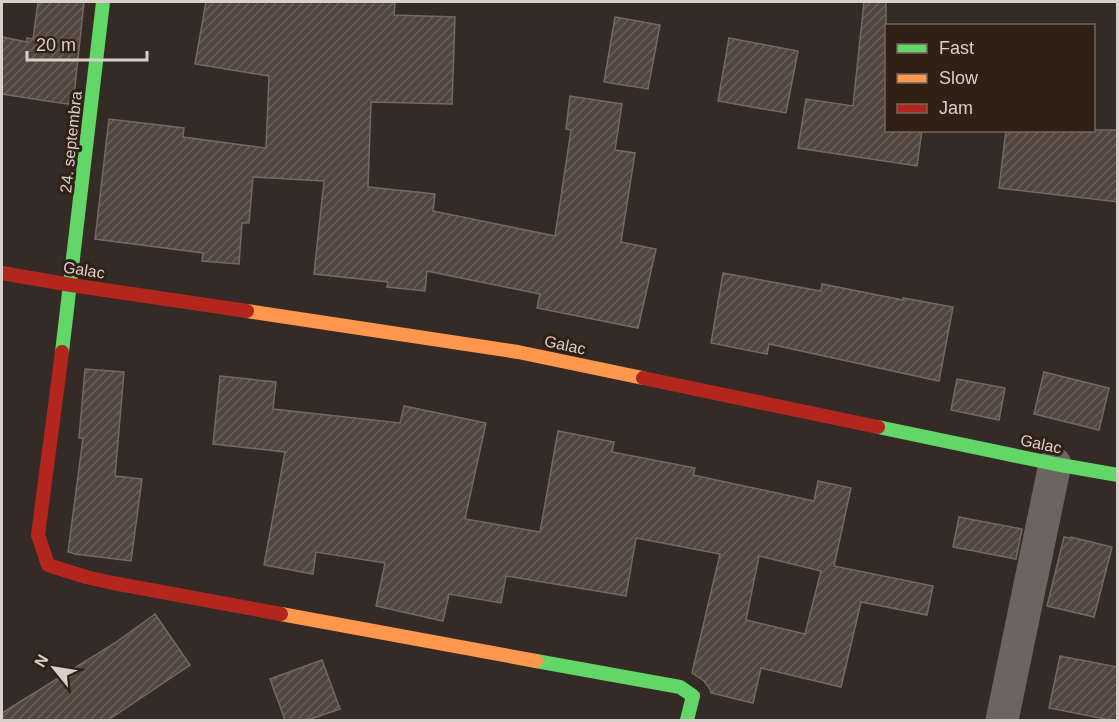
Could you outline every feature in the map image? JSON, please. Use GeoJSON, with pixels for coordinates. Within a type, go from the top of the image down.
{"type":"FeatureCollection","features":[{"type":"Feature","properties":{"kind":"street","name":"24. septembra"},"geometry":{"type":"LineString","coordinates":[[103,2],[71,285],[38,535],[48,565],[86,578],[680,687],[693,696],[687,720]]}},
{"type":"Feature","properties":{"kind":"street","name":"Galac"},"geometry":{"type":"LineString","coordinates":[[2,273],[518,352],[1055,464],[1118,475]]}},
{"type":"Feature","properties":{"kind":"street"},"geometry":{"type":"LineString","coordinates":[[1002,720],[1055,464]]}},
{"type":"Feature","properties":{"kind":"building"},"geometry":{"type":"Polygon","coordinates":[[[38,2],[84,2],[73,105],[2,94],[2,37],[27,42],[27,38],[33,39],[38,2]]]}},
{"type":"Feature","properties":{"kind":"building"},"geometry":{"type":"Polygon","coordinates":[[[206,2],[395,2],[394,15],[455,17],[452,104],[371,102],[368,187],[435,194],[433,211],[555,236],[571,130],[566,129],[570,96],[622,104],[615,150],[635,153],[621,242],[656,249],[638,328],[537,308],[540,294],[427,271],[425,291],[387,287],[388,282],[314,274],[324,181],[253,177],[249,223],[242,223],[239,264],[202,261],[203,253],[95,239],[109,119],[184,128],[183,137],[266,148],[269,76],[195,64],[206,2]]]}},
{"type":"Feature","properties":{"kind":"building"},"geometry":{"type":"Polygon","coordinates":[[[864,2],[886,2],[885,132],[922,132],[917,166],[798,148],[806,99],[853,106],[864,2]]]}},
{"type":"Feature","properties":{"kind":"building"},"geometry":{"type":"Polygon","coordinates":[[[615,17],[660,25],[648,89],[604,82],[615,17]]]}},
{"type":"Feature","properties":{"kind":"building"},"geometry":{"type":"Polygon","coordinates":[[[729,38],[798,51],[786,113],[718,101],[729,38]]]}},
{"type":"Feature","properties":{"kind":"building"},"geometry":{"type":"Polygon","coordinates":[[[1118,130],[1118,202],[999,188],[1006,132],[1118,130]]]}},
{"type":"Feature","properties":{"kind":"building"},"geometry":{"type":"Polygon","coordinates":[[[723,273],[821,291],[822,284],[953,307],[939,381],[769,344],[767,354],[711,343],[723,273]]]}},
{"type":"Feature","properties":{"kind":"building"},"geometry":{"type":"Polygon","coordinates":[[[85,369],[124,372],[115,476],[142,479],[131,561],[68,552],[83,438],[79,438],[85,369]]]}},
{"type":"Feature","properties":{"kind":"building"},"geometry":{"type":"Polygon","coordinates":[[[1044,372],[1109,388],[1099,430],[1034,414],[1044,372]]]}},
{"type":"Feature","properties":{"kind":"building"},"geometry":{"type":"Polygon","coordinates":[[[220,376],[276,382],[273,409],[400,423],[404,406],[486,423],[465,519],[540,532],[558,431],[614,442],[612,452],[695,468],[693,475],[814,501],[818,481],[851,488],[834,566],[933,586],[927,615],[861,602],[841,687],[761,668],[753,703],[711,693],[704,681],[692,673],[720,554],[636,538],[626,596],[506,576],[501,603],[449,594],[443,621],[376,606],[385,563],[316,552],[313,574],[264,565],[285,452],[213,444],[220,376]],[[759,556],[746,620],[805,634],[821,571],[759,556]]]}},
{"type":"Feature","properties":{"kind":"building"},"geometry":{"type":"Polygon","coordinates":[[[957,379],[1005,388],[999,420],[951,410],[957,379]]]}},
{"type":"Feature","properties":{"kind":"building"},"geometry":{"type":"Polygon","coordinates":[[[959,517],[1022,529],[1016,559],[953,547],[959,517]]]}},
{"type":"Feature","properties":{"kind":"building"},"geometry":{"type":"Polygon","coordinates":[[[1064,537],[1112,547],[1094,617],[1047,606],[1064,537]]]}},
{"type":"Feature","properties":{"kind":"building"},"geometry":{"type":"Polygon","coordinates":[[[155,614],[190,665],[108,720],[2,720],[2,713],[115,643],[155,614]]]}},
{"type":"Feature","properties":{"kind":"building"},"geometry":{"type":"Polygon","coordinates":[[[1060,656],[1118,667],[1118,720],[1049,708],[1060,656]]]}},
{"type":"Feature","properties":{"kind":"building"},"geometry":{"type":"Polygon","coordinates":[[[322,660],[340,709],[308,720],[285,720],[270,679],[322,660]]]}},
{"type":"Feature","properties":{"kind":"traffic: fast"},"geometry":{"type":"LineString","coordinates":[[62,352],[103,2]]}},
{"type":"Feature","properties":{"kind":"traffic: fast"},"geometry":{"type":"LineString","coordinates":[[878,427],[1118,475]]}},
{"type":"Feature","properties":{"kind":"traffic: fast"},"geometry":{"type":"LineString","coordinates":[[536,661],[680,687],[693,696],[687,720]]}},
{"type":"Feature","properties":{"kind":"traffic: slow"},"geometry":{"type":"LineString","coordinates":[[247,311],[518,352],[643,378]]}},
{"type":"Feature","properties":{"kind":"traffic: slow"},"geometry":{"type":"LineString","coordinates":[[281,614],[536,661]]}},
{"type":"Feature","properties":{"kind":"traffic: jam"},"geometry":{"type":"LineString","coordinates":[[2,273],[247,311]]}},
{"type":"Feature","properties":{"kind":"traffic: jam"},"geometry":{"type":"LineString","coordinates":[[62,352],[38,535],[48,565],[113,583],[281,614]]}},
{"type":"Feature","properties":{"kind":"traffic: jam"},"geometry":{"type":"LineString","coordinates":[[643,378],[878,427]]}}]}
